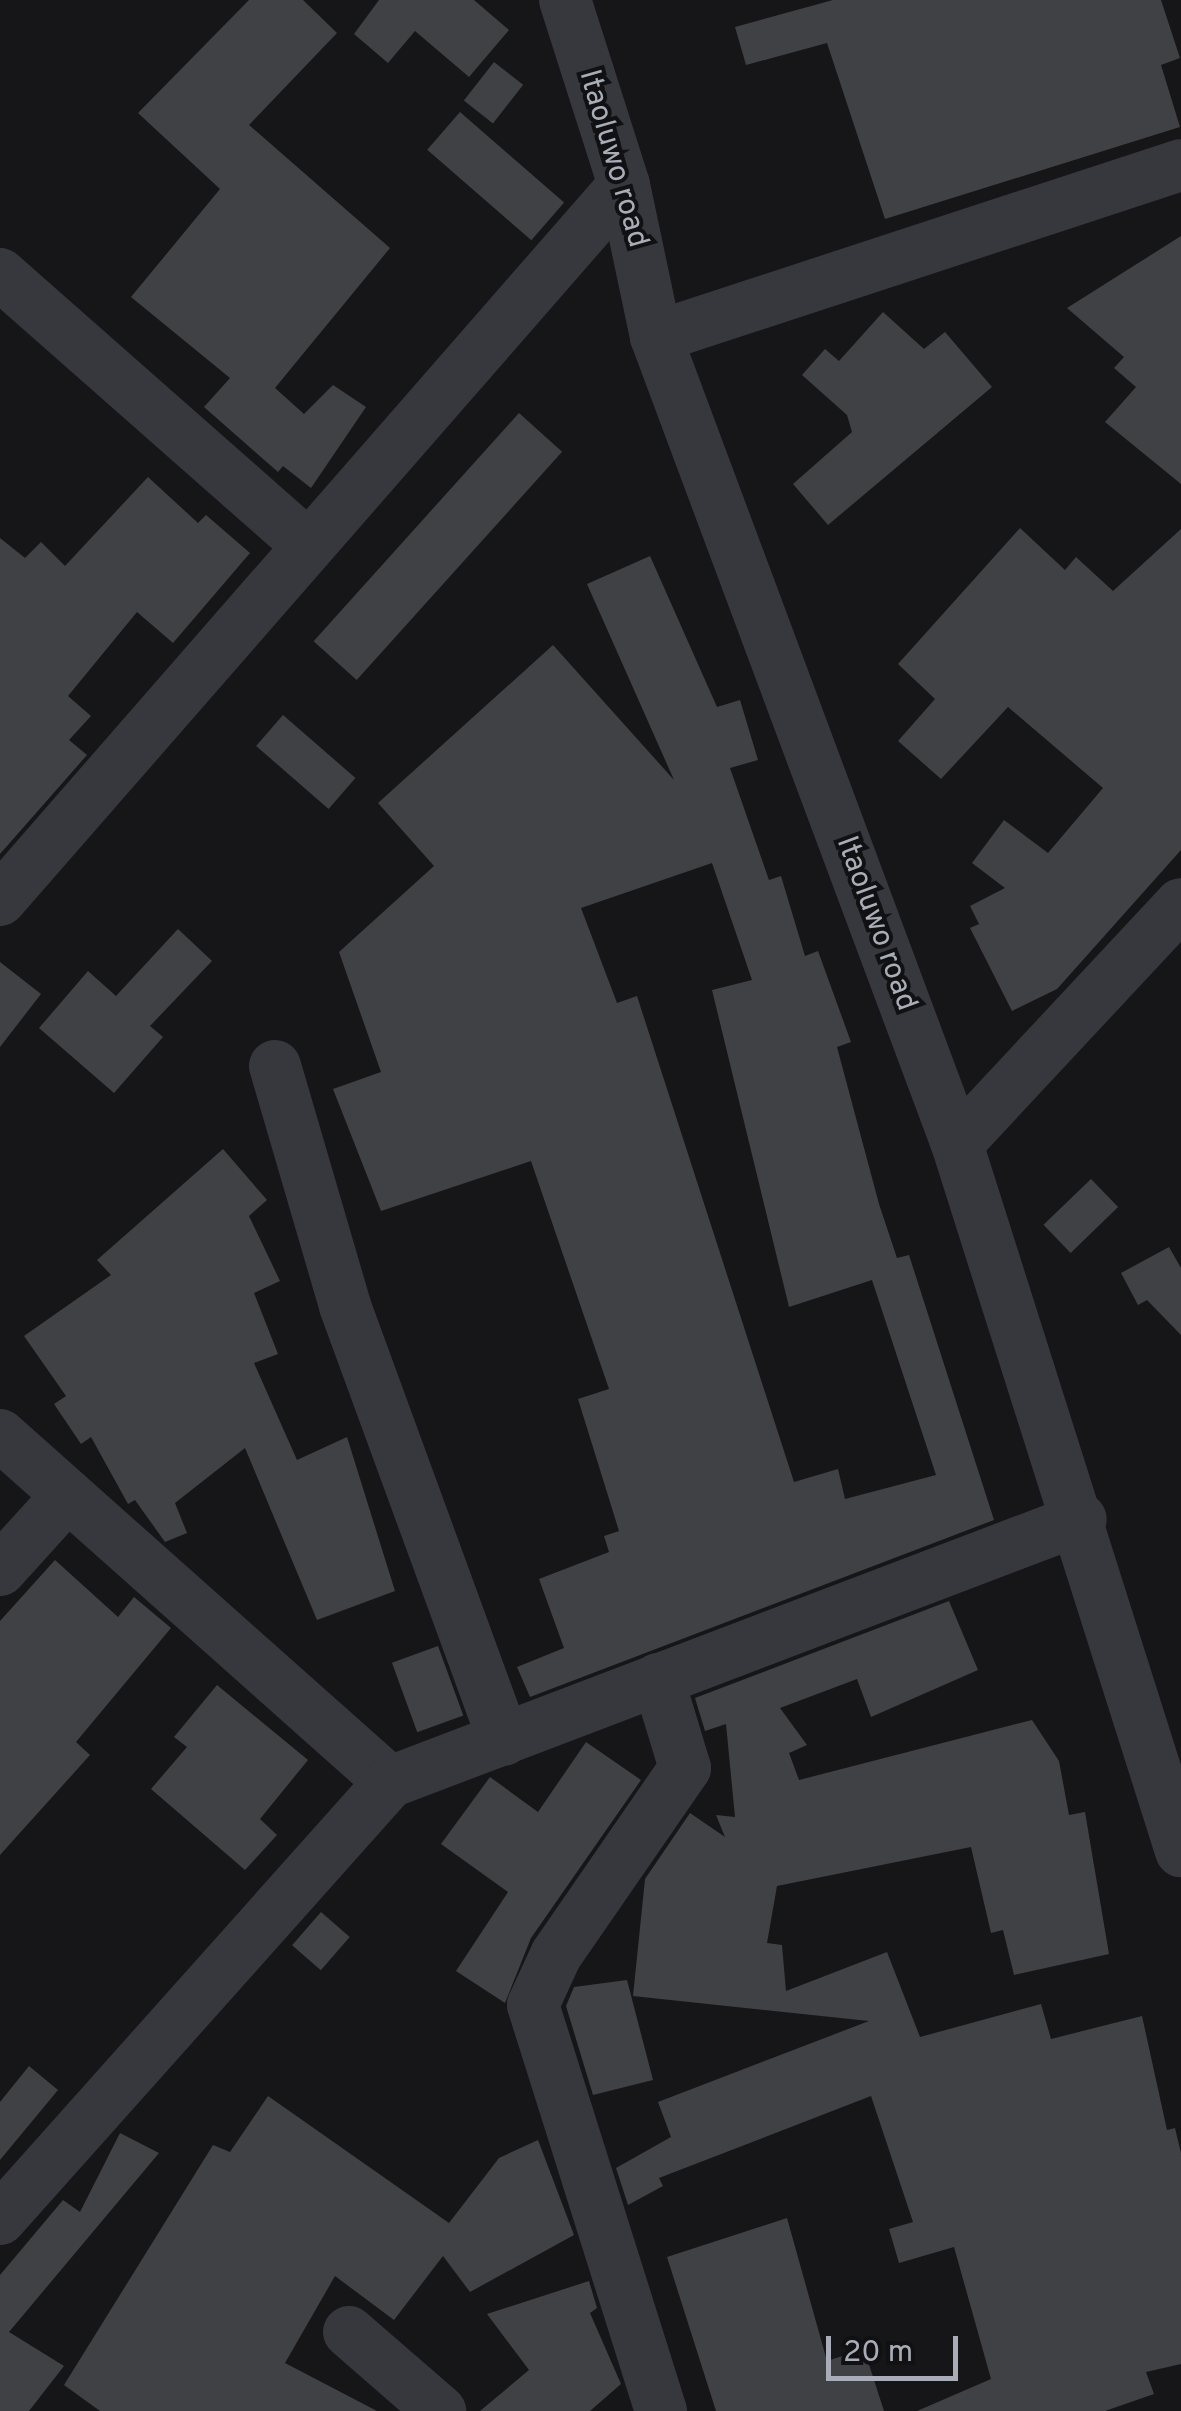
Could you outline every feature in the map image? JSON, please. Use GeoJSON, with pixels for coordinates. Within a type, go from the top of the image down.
{"type":"FeatureCollection","features":[{"type":"Feature","properties":{"kind":"street","name":"Itaoluwo road"},"geometry":{"type":"LineString","coordinates":[[565,0],[624,185],[656,337],[957,1144],[1081,1519],[1167,1749],[1181,1851]]}},
{"type":"Feature","properties":{"kind":"street"},"geometry":{"type":"LineString","coordinates":[[656,337],[1181,166]]}},
{"type":"Feature","properties":{"kind":"street"},"geometry":{"type":"LineString","coordinates":[[0,900],[624,185]]}},
{"type":"Feature","properties":{"kind":"street"},"geometry":{"type":"LineString","coordinates":[[0,274],[307,545]]}},
{"type":"Feature","properties":{"kind":"street"},"geometry":{"type":"LineString","coordinates":[[957,1144],[1181,904]]}},
{"type":"Feature","properties":{"kind":"street"},"geometry":{"type":"LineString","coordinates":[[275,1066],[345,1306],[504,1740]]}},
{"type":"Feature","properties":{"kind":"street"},"geometry":{"type":"LineString","coordinates":[[0,1435],[390,1782]]}},
{"type":"Feature","properties":{"kind":"street"},"geometry":{"type":"LineString","coordinates":[[0,1570],[68,1495]]}},
{"type":"Feature","properties":{"kind":"street"},"geometry":{"type":"LineString","coordinates":[[0,2219],[390,1782],[1081,1519]]}},
{"type":"Feature","properties":{"kind":"street"},"geometry":{"type":"LineString","coordinates":[[658,1679],[685,1768],[556,1955],[534,2005],[662,2411]]}},
{"type":"Feature","properties":{"kind":"street"},"geometry":{"type":"LineString","coordinates":[[349,2332],[440,2411]]}},
{"type":"Feature","properties":{"kind":"building"},"geometry":{"type":"Polygon","coordinates":[[[249,0],[303,0],[337,33],[249,125],[390,248],[275,388],[304,414],[333,385],[366,407],[311,488],[283,466],[278,472],[204,407],[230,378],[131,297],[220,189],[138,113],[249,0]]]}},
{"type":"Feature","properties":{"kind":"building"},"geometry":{"type":"Polygon","coordinates":[[[379,0],[474,0],[509,30],[469,77],[415,31],[388,63],[354,34],[379,0]]]}},
{"type":"Feature","properties":{"kind":"building"},"geometry":{"type":"Polygon","coordinates":[[[833,0],[1161,0],[1180,58],[1161,65],[1180,127],[885,219],[827,43],[746,65],[735,27],[833,0]]]}},
{"type":"Feature","properties":{"kind":"building"},"geometry":{"type":"Polygon","coordinates":[[[494,62],[523,85],[493,123],[464,101],[494,62]]]}},
{"type":"Feature","properties":{"kind":"building"},"geometry":{"type":"Polygon","coordinates":[[[460,112],[564,203],[531,240],[427,150],[460,112]]]}},
{"type":"Feature","properties":{"kind":"building"},"geometry":{"type":"Polygon","coordinates":[[[1181,236],[1181,484],[1105,422],[1136,387],[1114,368],[1124,357],[1067,308],[1181,236]]]}},
{"type":"Feature","properties":{"kind":"building"},"geometry":{"type":"Polygon","coordinates":[[[883,312],[924,349],[945,332],[992,387],[828,525],[793,484],[852,432],[847,415],[802,375],[825,349],[839,361],[883,312]]]}},
{"type":"Feature","properties":{"kind":"building"},"geometry":{"type":"Polygon","coordinates":[[[519,413],[562,452],[357,680],[314,641],[519,413]]]}},
{"type":"Feature","properties":{"kind":"building"},"geometry":{"type":"Polygon","coordinates":[[[148,477],[198,523],[206,515],[250,553],[173,643],[137,612],[68,696],[91,716],[69,740],[87,755],[0,854],[0,538],[25,558],[41,542],[65,566],[148,477]]]}},
{"type":"Feature","properties":{"kind":"building"},"geometry":{"type":"Polygon","coordinates":[[[1020,528],[1065,570],[1076,557],[1113,591],[1181,529],[1181,850],[1057,989],[1012,1011],[970,928],[979,924],[970,906],[1005,888],[972,863],[1004,820],[1048,853],[1103,788],[1008,707],[941,779],[898,741],[935,699],[898,664],[1020,528]]]}},
{"type":"Feature","properties":{"kind":"building"},"geometry":{"type":"Polygon","coordinates":[[[650,556],[717,707],[740,700],[758,760],[730,768],[769,880],[781,876],[805,956],[818,951],[851,1042],[837,1047],[879,1204],[897,1258],[909,1255],[994,1520],[530,1697],[517,1667],[564,1648],[539,1579],[609,1552],[604,1536],[619,1531],[578,1399],[609,1389],[531,1161],[381,1211],[333,1089],[381,1072],[339,952],[434,866],[378,803],[553,645],[674,780],[587,584],[650,556]],[[712,863],[581,908],[617,1003],[637,996],[794,1482],[838,1469],[845,1499],[936,1475],[872,1280],[789,1307],[712,990],[752,980],[712,863]]]}},
{"type":"Feature","properties":{"kind":"building"},"geometry":{"type":"Polygon","coordinates":[[[283,715],[355,778],[329,809],[256,746],[283,715]]]}},
{"type":"Feature","properties":{"kind":"building"},"geometry":{"type":"Polygon","coordinates":[[[178,929],[212,961],[150,1026],[163,1037],[114,1093],[39,1028],[88,971],[116,996],[178,929]]]}},
{"type":"Feature","properties":{"kind":"building"},"geometry":{"type":"Polygon","coordinates":[[[0,962],[41,994],[0,1047],[0,962]]]}},
{"type":"Feature","properties":{"kind":"building"},"geometry":{"type":"Polygon","coordinates":[[[223,1149],[267,1200],[249,1216],[280,1281],[254,1293],[278,1354],[254,1363],[297,1460],[347,1437],[395,1591],[317,1620],[245,1448],[175,1503],[187,1533],[165,1542],[135,1500],[128,1504],[91,1437],[81,1444],[54,1404],[66,1396],[24,1336],[111,1275],[97,1260],[223,1149]]]}},
{"type":"Feature","properties":{"kind":"building"},"geometry":{"type":"Polygon","coordinates":[[[1091,1179],[1118,1207],[1071,1253],[1044,1225],[1091,1179]]]}},
{"type":"Feature","properties":{"kind":"building"},"geometry":{"type":"Polygon","coordinates":[[[1169,1247],[1181,1268],[1181,1335],[1147,1300],[1138,1305],[1121,1273],[1169,1247]]]}},
{"type":"Feature","properties":{"kind":"building"},"geometry":{"type":"Polygon","coordinates":[[[55,1560],[118,1617],[134,1597],[171,1628],[76,1742],[90,1755],[0,1855],[0,1621],[55,1560]]]}},
{"type":"Feature","properties":{"kind":"building"},"geometry":{"type":"Polygon","coordinates":[[[949,1601],[978,1670],[871,1717],[857,1679],[780,1708],[807,1745],[789,1753],[799,1780],[1032,1720],[1059,1761],[1069,1815],[1085,1812],[1109,1954],[1014,1975],[1003,1930],[991,1933],[971,1847],[777,1886],[767,1943],[782,1945],[786,1991],[887,1952],[920,2037],[1041,2004],[1051,2039],[1142,2016],[1167,2130],[1175,2128],[1181,2153],[1181,2364],[1146,2372],[1154,2394],[1105,2411],[917,2411],[991,2379],[954,2247],[899,2263],[889,2229],[913,2222],[871,2096],[659,2178],[663,2186],[628,2205],[616,2168],[671,2137],[658,2102],[869,2021],[633,1996],[645,1879],[690,1813],[725,1837],[716,1815],[735,1817],[726,1724],[705,1731],[695,1698],[949,1601]]]}},
{"type":"Feature","properties":{"kind":"building"},"geometry":{"type":"Polygon","coordinates":[[[438,1646],[463,1716],[417,1732],[392,1663],[438,1646]]]}},
{"type":"Feature","properties":{"kind":"building"},"geometry":{"type":"Polygon","coordinates":[[[217,1685],[308,1760],[260,1819],[277,1835],[245,1870],[151,1789],[187,1747],[174,1737],[217,1685]]]}},
{"type":"Feature","properties":{"kind":"building"},"geometry":{"type":"Polygon","coordinates":[[[586,1742],[641,1780],[531,1938],[505,2003],[456,1971],[508,1892],[441,1844],[490,1777],[538,1812],[586,1742]]]}},
{"type":"Feature","properties":{"kind":"building"},"geometry":{"type":"Polygon","coordinates":[[[321,1912],[350,1937],[321,1970],[292,1945],[321,1912]]]}},
{"type":"Feature","properties":{"kind":"building"},"geometry":{"type":"Polygon","coordinates":[[[627,1980],[653,2080],[593,2095],[566,2006],[574,1987],[627,1980]]]}},
{"type":"Feature","properties":{"kind":"building"},"geometry":{"type":"Polygon","coordinates":[[[29,2066],[58,2090],[0,2160],[0,2102],[29,2066]]]}},
{"type":"Feature","properties":{"kind":"building"},"geometry":{"type":"Polygon","coordinates":[[[268,2096],[449,2223],[499,2158],[538,2140],[574,2235],[470,2292],[443,2256],[394,2320],[335,2276],[285,2363],[377,2411],[100,2411],[64,2385],[213,2145],[230,2152],[268,2096]]]}},
{"type":"Feature","properties":{"kind":"building"},"geometry":{"type":"Polygon","coordinates":[[[120,2133],[159,2153],[9,2332],[64,2366],[29,2411],[0,2411],[0,2275],[63,2200],[80,2212],[120,2133]]]}},
{"type":"Feature","properties":{"kind":"building"},"geometry":{"type":"Polygon","coordinates":[[[787,2218],[827,2361],[864,2349],[884,2411],[716,2411],[667,2257],[787,2218]]]}},
{"type":"Feature","properties":{"kind":"building"},"geometry":{"type":"Polygon","coordinates":[[[589,2281],[597,2308],[590,2313],[621,2384],[590,2411],[480,2411],[529,2370],[487,2314],[589,2281]]]}}]}
